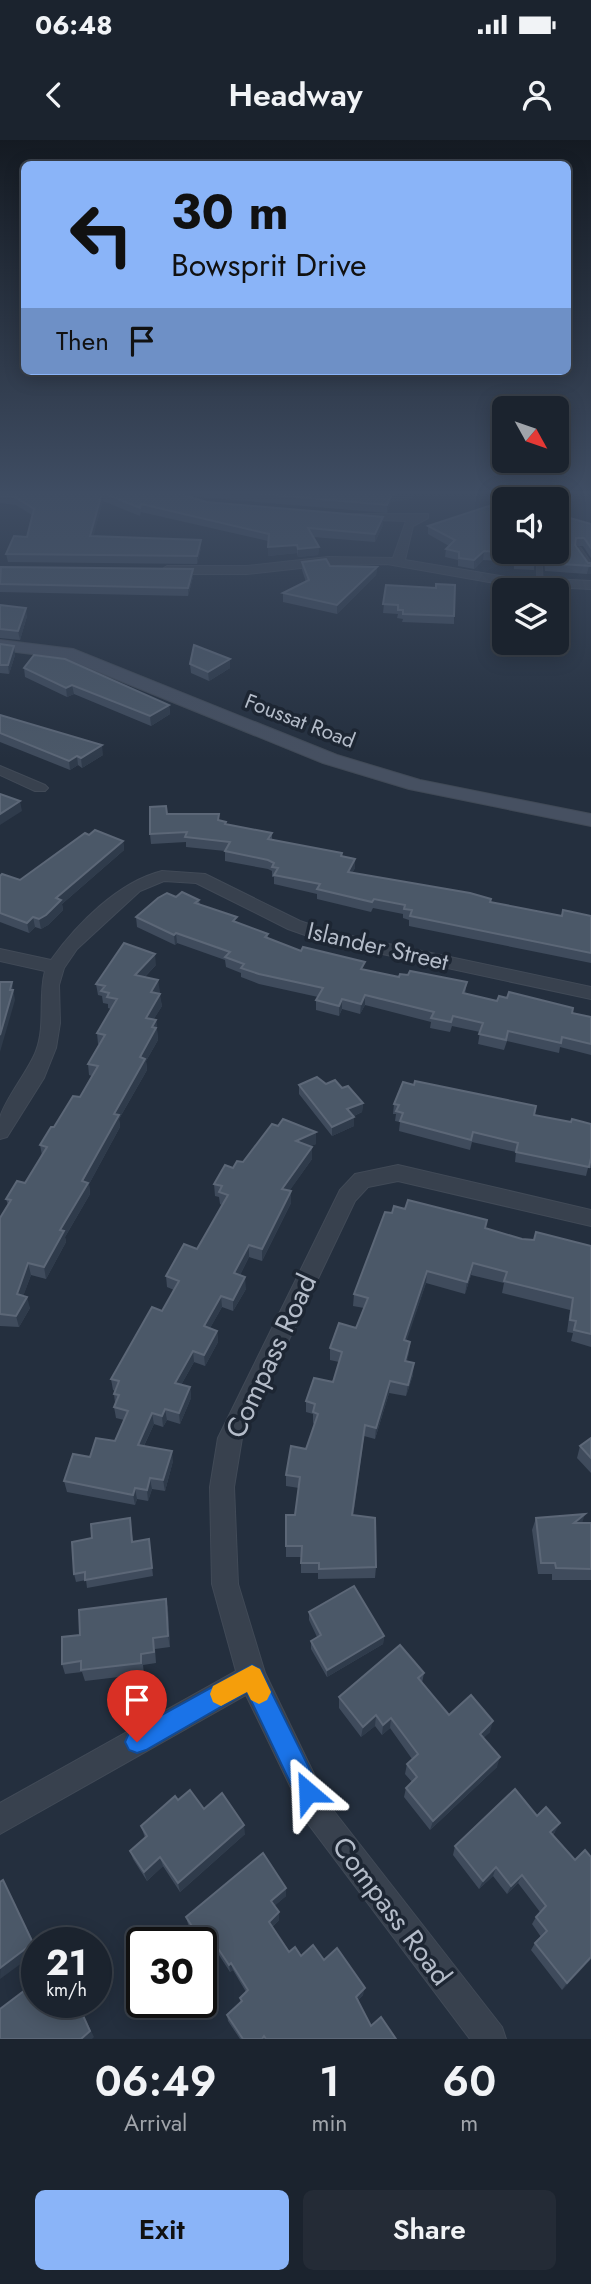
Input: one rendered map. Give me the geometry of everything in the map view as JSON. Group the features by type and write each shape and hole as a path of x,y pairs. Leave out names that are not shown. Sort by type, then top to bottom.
{"main road":[{"name":"Foussat Road","path":"0,645 68,653 330,758 416,785 591,820"}],"street":[{"path":"569,584 591,585"},
{"path":"0,769 40,788"},
{"name":"Islander Street","path":"55,967 71,945 134,887 162,876 174,876 199,878 294,925 328,937 591,993"},
{"path":"0,955 55,967 50,985 51,1023 47,1048 34,1078 0,1132"},
{"name":"Compass Road","path":"489,2039 319,1815 252,1677 225,1584 222,1487 230,1438 347,1196 362,1180 398,1173 591,1218"},
{"path":"0,1819 252,1677"}],"building":[{"path":"0,582 190,582 188,588 0,584"},
{"path":"306,582 362,582 337,605 283,593"},
{"path":"436,584 455,585 454,616 403,614 403,610 398,610 398,605 383,604 386,585 436,588"},
{"path":"0,605 26,608 18,631 0,629"},
{"path":"0,644 14,646 8,665 0,665"},
{"path":"194,645 230,659 208,672 190,664"},
{"path":"34,655 65,659 169,705 150,716 72,685 66,688 24,668"},
{"path":"0,715 102,745 81,758 77,756 69,761 0,733"},
{"path":"0,794 20,801 0,814"},
{"path":"166,806 167,814 219,814 218,820 226,822 225,824 272,833 268,839 342,853 341,856 355,859 348,872 470,893 491,899 490,902 562,916 563,910 591,916 591,953 410,916 412,910 404,909 405,905 374,899 372,902 317,889 320,884 274,875 278,868 272,867 274,863 268,860 225,851 230,842 185,837 187,832 150,834 150,807"},
{"path":"95,830 123,841 56,898 61,900 46,915 39,919 33,917 27,923 0,913 2,874 20,880 85,833 89,835"},
{"path":"182,892 199,900 195,903 237,917 233,921 268,934 265,937 301,951 303,947 365,962 361,969 399,977 400,974 408,975 410,971 467,982 463,993 497,1001 499,996 507,998 509,992 573,1008 572,1013 591,1017 591,1044 562,1037 561,1043 508,1031 506,1040 479,1034 483,1023 453,1016 451,1022 431,1018 434,1012 365,995 361,1004 342,999 339,1006 316,1000 323,988 241,968 244,964 225,957 230,952 176,933 174,935 136,917 167,893 176,897"},
{"path":"124,943 155,954 135,975 158,980 151,992 160,994 146,1018 156,1020 152,1027 156,1028 140,1057 145,1059 114,1114 119,1115 82,1181 88,1183 60,1230 64,1231 44,1267 28,1263 17,1294 27,1297 16,1316 0,1314 0,1218 11,1200 6,1199 17,1181 25,1183 47,1147 40,1145 51,1127 54,1127 73,1096 80,1097 98,1066 88,1064 105,1035 97,1033 117,999 107,997 109,993 101,991 105,986 96,984"},
{"path":"0,982 12,982 10,990 13,990 0,1035"},
{"path":"317,1077 326,1084 335,1080 342,1088 348,1086 363,1103 347,1109 354,1117 332,1127 299,1085"},
{"path":"415,1081 536,1106 534,1115 591,1124 589,1167 516,1152 518,1143 473,1132 471,1140 400,1121 403,1113 396,1111 399,1105 394,1104 403,1082 414,1085"},
{"path":"283,1119 316,1132 296,1141 312,1147 282,1189 291,1191 262,1249 249,1245 234,1273 245,1277 233,1300 221,1296 204,1326 217,1331 204,1355 193,1351 175,1383 190,1387 179,1413 165,1409 162,1416 152,1413 138,1445 172,1451 163,1480 150,1478 147,1490 135,1488 133,1495 64,1481 73,1454 90,1457 96,1438 115,1441 128,1411 114,1407 119,1395 114,1394 119,1381 111,1379 152,1307 162,1311 179,1281 166,1276 184,1244 197,1249 228,1195 219,1192 222,1186 214,1184 225,1165 233,1168 237,1161 243,1162 272,1124 278,1126"},
{"path":"408,1200 487,1220 485,1228 522,1239 534,1240 536,1232 591,1246 591,1334 574,1330 576,1321 570,1320 573,1298 504,1281 507,1272 473,1263 467,1282 427,1271 404,1340 410,1342 405,1361 414,1363 408,1385 390,1381 376,1428 365,1425 352,1515 375,1518 376,1567 319,1569 319,1563 301,1563 302,1546 286,1546 286,1515 295,1515 300,1477 286,1475 291,1446 306,1449 318,1414 313,1412 315,1404 306,1401 314,1378 333,1382 342,1352 330,1348 339,1323 356,1328 368,1298 354,1294 385,1212 392,1213 394,1206 405,1209"},
{"path":"591,1438 591,1458 580,1446"},
{"path":"585,1514 574,1523 591,1523 591,1569 556,1568 555,1563 541,1563 536,1518"},
{"path":"130,1518 132,1542 149,1539 152,1568 85,1580 85,1572 74,1574 72,1542 92,1538 91,1524"},
{"path":"354,1586 384,1636 327,1670 311,1641 321,1635 309,1612"},
{"path":"166,1599 168,1636 153,1638 154,1652 141,1654 141,1663 81,1670 81,1661 62,1664 62,1637 80,1635 79,1610"},
{"path":"400,1645 424,1673 418,1678 449,1715 471,1695 493,1721 480,1734 500,1757 433,1821 406,1788 417,1777 407,1764 418,1754 391,1718 383,1725 376,1715 363,1727 339,1697"},
{"path":"515,1789 537,1816 546,1807 560,1823 550,1832 575,1860 585,1850 591,1857 591,1957 567,1983 535,1943 547,1931 536,1917 546,1906 522,1875 511,1886 496,1867 483,1881 455,1846"},
{"path":"190,1790 204,1809 222,1793 244,1825 178,1883 160,1857 144,1872 130,1851 147,1836 141,1826 175,1796 178,1800"},
{"path":"263,1853 286,1888 271,1901 279,1912 269,1922 289,1952 295,1947 301,1956 313,1945 324,1960 337,1948 365,1988 356,1997 371,2026 381,2017 396,2039 266,2039 264,2036 262,2039 243,2039 227,2015 242,2001 240,1998 248,1990 217,1947 217,1927 192,1927 186,1917"},
{"path":"3,1880 25,1927 21,1927 21,1952 0,1968 0,1882"},
{"path":"21,1993 21,2018 84,2018 90,2031 81,2039 0,2039 0,2009"}],"slow traffic":[{"path":"221,1694 252,1677 259,1692"}],"route":[{"path":"137,1742 252,1677 308,1792"}]}
